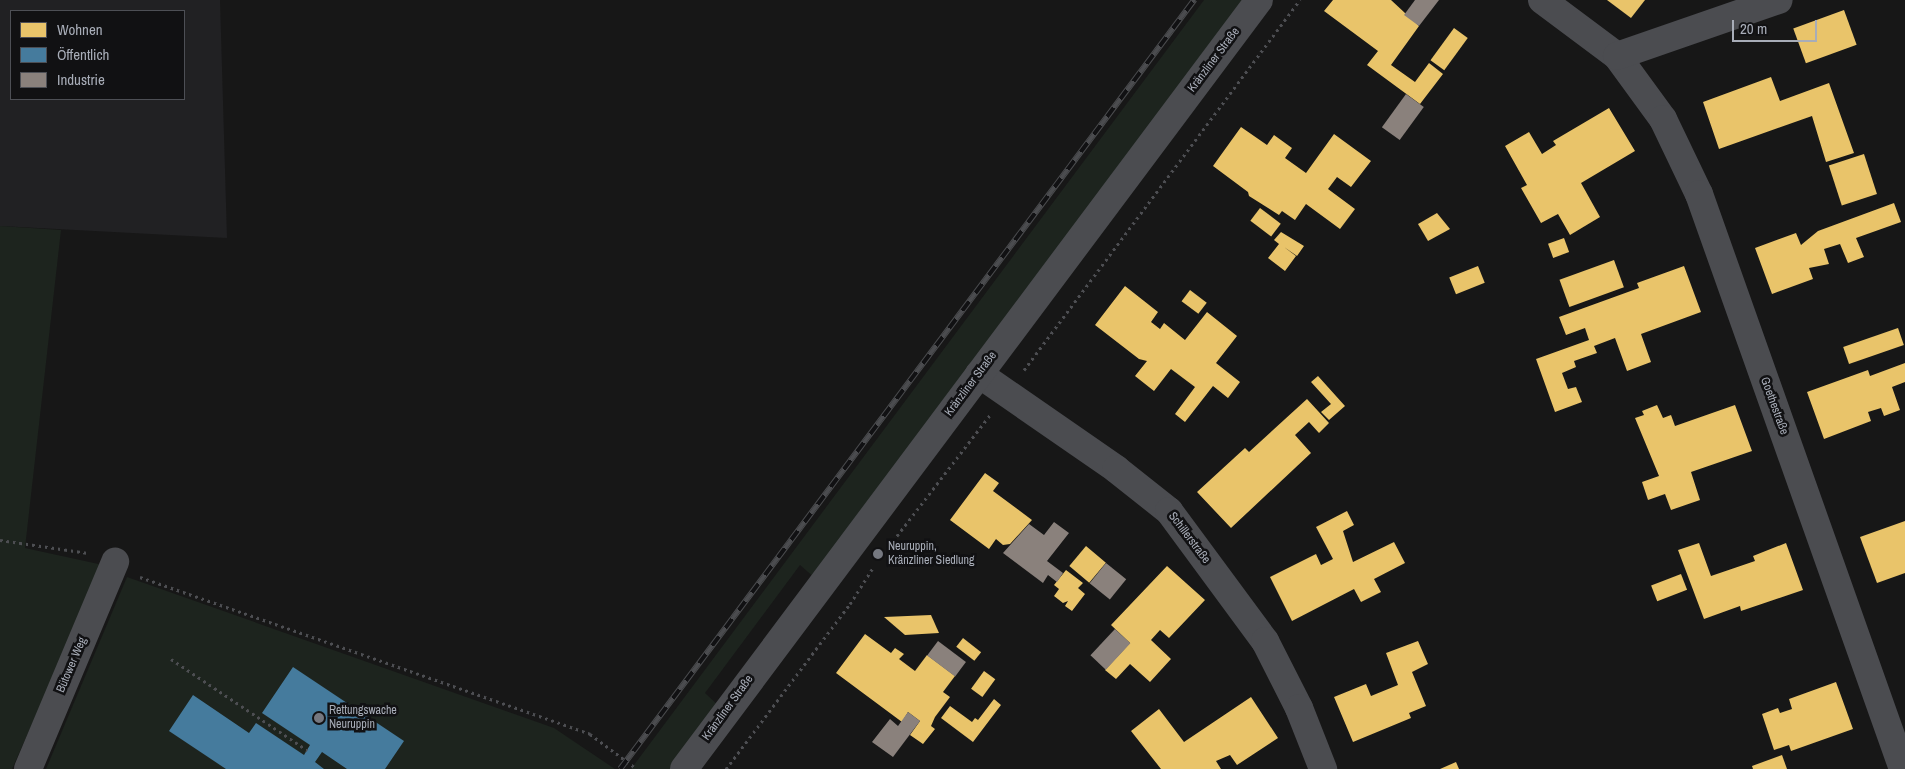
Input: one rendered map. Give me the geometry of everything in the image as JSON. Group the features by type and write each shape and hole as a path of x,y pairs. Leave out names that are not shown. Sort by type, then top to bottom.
{"street":[{"name":"Kränzliner Straße","path":"684,769 1260,0"},
{"name":"Goethestraße","path":"1542,0 1617,56 1663,118 1699,194 1903,769"},
{"path":"1617,56 1779,0"},
{"name":"Schillerstraße","path":"979,374 1116,469 1169,511 1265,641 1299,708 1323,769"},
{"name":"Bütower Weg","path":"28,769 115,562"}],"path":[{"path":"0,540 109,557 128,573 590,734 637,769"},
{"path":"171,659 307,750"}],"shaded area":[{"path":"0,0 220,0 227,238 0,226"},
{"path":"1204,0 1248,0 816,579 800,565 705,693 721,708 676,769 631,769"},
{"path":"0,226 61,230 25,548 103,565 12,769 0,769"},
{"path":"127,577 554,728 615,769 46,769"}],"building: Wohnen":[{"path":"1333,0 1391,0 1419,26 1391,65 1415,82 1429,63 1443,74 1420,104 1367,65 1378,51 1324,11"},
{"path":"1607,0 1645,0 1631,18"},
{"path":"1844,10 1857,45 1806,63 1793,28"},
{"path":"1454,28 1468,38 1444,70 1430,60"},
{"path":"1771,77 1780,101 1829,83 1854,153 1826,162 1812,116 1719,149 1703,102"},
{"path":"1609,108 1635,151 1581,183 1600,217 1570,235 1558,214 1541,223 1521,188 1527,185 1505,146 1529,132 1542,154 1556,145 1553,141"},
{"path":"1241,127 1267,145 1274,135 1292,148 1285,158 1306,173 1334,134 1371,161 1351,187 1337,177 1328,189 1355,209 1340,229 1306,204 1295,220 1282,211 1279,215 1249,196 1248,192 1213,166"},
{"path":"1864,154 1877,194 1842,205 1829,165"},
{"path":"1894,203 1901,222 1856,238 1864,257 1848,263 1840,244 1824,249 1829,264 1809,268 1813,279 1772,294 1755,248 1796,233 1801,245 1818,231"},
{"path":"1260,208 1281,224 1271,236 1250,221"},
{"path":"1437,213 1450,229 1428,241 1418,224"},
{"path":"1281,232 1304,246 1297,256 1284,247 1296,256 1285,271 1268,258 1279,244 1274,240"},
{"path":"1564,238 1569,252 1553,258 1548,244"},
{"path":"1614,260 1624,287 1569,307 1559,280"},
{"path":"1478,266 1485,283 1456,294 1449,278"},
{"path":"1684,266 1701,312 1641,334 1651,362 1627,371 1615,338 1594,346 1597,353 1574,361 1576,367 1562,373 1568,389 1576,387 1582,402 1555,412 1536,359 1589,340 1585,328 1566,335 1559,317 1639,288 1637,283"},
{"path":"1125,286 1158,312 1151,322 1160,329 1164,323 1185,340 1207,312 1237,336 1216,363 1240,382 1228,398 1213,386 1185,422 1175,414 1195,387 1171,369 1154,391 1135,376 1147,361 1139,359 1095,325"},
{"path":"1190,290 1207,303 1198,314 1182,301"},
{"path":"1898,328 1904,345 1849,364 1843,347"},
{"path":"1905,363 1905,382 1892,387 1900,410 1884,416 1881,408 1868,412 1871,421 1824,439 1807,392 1868,370 1870,376"},
{"path":"1318,376 1345,406 1329,420 1321,412 1331,404 1311,382"},
{"path":"1307,399 1329,423 1319,433 1309,422 1295,435 1311,453 1231,528 1197,492 1245,448 1249,452"},
{"path":"1657,405 1663,418 1671,415 1675,426 1735,405 1752,451 1691,472 1700,500 1671,510 1665,494 1648,500 1642,482 1659,476 1635,418 1644,415 1642,411"},
{"path":"985,473 999,483 993,491 1032,520 1010,544 1003,545 996,539 989,549 950,520"},
{"path":"1347,511 1354,525 1343,531 1353,562 1394,542 1405,563 1374,579 1381,592 1361,602 1354,589 1292,621 1270,577 1316,554 1321,565 1333,559 1316,527"},
{"path":"1905,521 1905,573 1877,583 1860,537"},
{"path":"1699,543 1711,576 1755,561 1753,556 1786,543 1803,590 1741,611 1740,606 1704,619 1678,550"},
{"path":"1086,546 1106,563 1089,583 1069,566"},
{"path":"1167,566 1205,600 1169,638 1160,630 1151,640 1171,659 1150,682 1130,664 1116,679 1105,670 1130,643 1111,625"},
{"path":"1066,570 1083,583 1078,588 1085,594 1072,611 1065,606 1068,601 1063,603 1054,596 1059,589 1054,585"},
{"path":"1681,574 1687,590 1657,601 1651,585"},
{"path":"931,615 939,633 905,635 884,617"},
{"path":"865,634 891,653 895,648 904,654 899,659 915,671 927,655 955,676 943,692 950,697 935,717 931,726 935,729 923,744 910,735 920,721 908,712 902,722 836,673"},
{"path":"963,638 981,652 974,661 956,647"},
{"path":"1418,641 1428,664 1412,672 1426,706 1409,713 1411,718 1353,742 1334,697 1366,684 1371,696 1398,685 1386,653"},
{"path":"984,671 995,679 982,697 971,689"},
{"path":"1836,682 1853,729 1791,751 1789,745 1774,750 1762,714 1778,708 1780,713 1792,709 1789,699"},
{"path":"1251,697 1278,738 1237,765 1230,755 1216,761 1221,769 1161,769 1131,731 1159,709 1184,742"},
{"path":"994,699 1001,705 973,742 941,718 950,706 972,722 975,718 978,720"},
{"path":"1782,755 1787,769 1753,769 1752,766"},
{"path":"1456,762 1459,769 1440,769"}],"building: Öffentlich":[{"name":"Rettungswache Neuruppin","path":"293,667 404,741 385,769 347,769 322,752 315,762 324,769 226,769 169,731 193,695 249,733 256,723 304,755 310,745 262,713"}],"building: Industrie":[{"path":"1415,0 1439,0 1419,26 1404,15"},
{"path":"1406,94 1424,107 1400,140 1382,127"},
{"path":"1054,522 1069,533 1047,561 1063,573 1057,582 1048,575 1043,583 1003,553 1029,524 1044,535"},
{"path":"1106,563 1126,579 1110,600 1090,583"},
{"path":"1115,629 1130,643 1106,670 1090,655"},
{"path":"938,641 966,662 955,676 927,655"},
{"path":"908,712 920,721 893,757 872,742 890,719 898,726"}],"railway":[{"path":"620,769 1194,0"}],"place":[{"name":"Neuruppin, Kränzliner Siedlung","path":"878,554"},
{"name":"Rettungswache Neuruppin","path":"319,718"}]}
